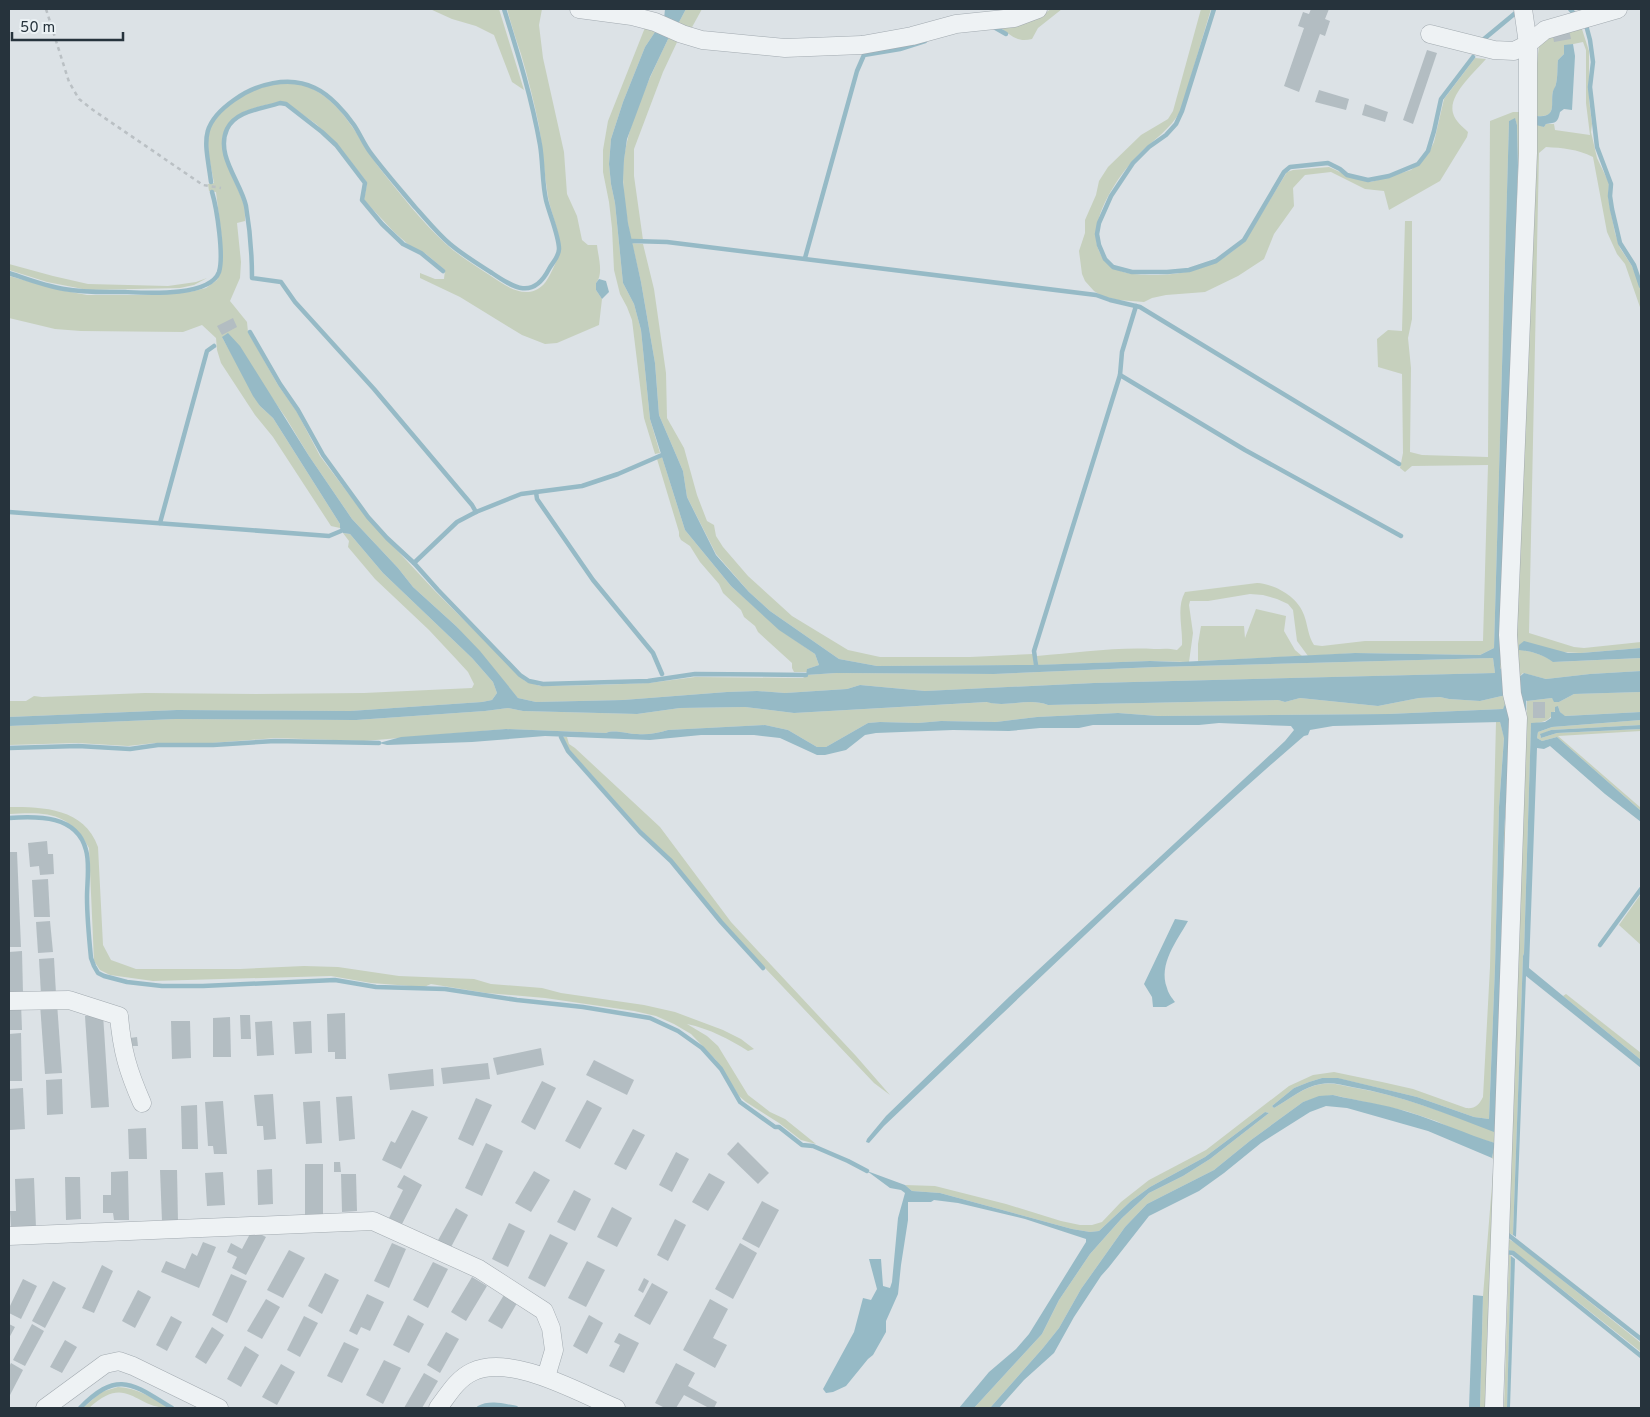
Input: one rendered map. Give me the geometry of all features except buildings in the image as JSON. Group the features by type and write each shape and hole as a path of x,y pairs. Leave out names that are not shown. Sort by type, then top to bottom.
{"street":[{"path":"579,9 632,16 655,22 682,34 702,40 785,48 862,45 912,36 956,24 1014,18 1038,9"},
{"path":"1494,1408 1518,718 1512,694 1508,636 1528,153 1528,44 1522,9"},
{"path":"1430,34 1494,50 1514,51 1528,44 1545,30 1618,9"},
{"path":"9,1001 70,1000 119,1016 122,1044 130,1074 142,1103"},
{"path":"9,1236 373,1221 479,1270 544,1311 551,1328 554,1350 546,1377"},
{"path":"45,1408 105,1364 119,1361 219,1408"},
{"path":"438,1408 456,1385 470,1373 487,1367 501,1367 546,1377 616,1408"}],"path":[{"path":"46,9 69,82 80,99 93,110 203,185 221,188"}],"green space":[{"path":"430,9 499,9 524,90 512,82 494,35 476,26 452,19"},
{"path":"507,9 542,9 539,25 543,58 564,152 567,194 577,216 582,240 588,245 597,245 600,275 596,283 596,290 602,299 599,325 557,343 545,344 522,335 460,297 420,278 420,273 435,279 444,279 445,270 426,254 410,246 394,232 364,200 366,181 337,144 316,124 285,102 260,106 242,113 230,122 224,132 222,143 228,167 243,202 245,214 245,221 237,223 241,262 240,278 230,301 247,322 248,332 278,385 297,412 320,456 367,518 434,590 525,681 540,686 597,685 649,683 695,677 803,678 806,675 836,673 994,674 1156,667 1493,658 1495,673 1094,683 925,691 860,685 847,689 785,693 757,691 727,692 623,700 536,702 518,698 456,626 413,587 398,568 352,519 261,382 222,337 260,406 273,418 340,524 340,528 331,526 273,437 255,415 221,363 216,338 202,325 183,332 81,331 55,329 9,318 9,276 60,290 87,295 151,295 190,292 206,288 217,280 222,267 222,240 216,192 209,191 208,184 214,183 208,144 211,126 223,110 242,96 256,89 282,83 306,86 319,92 330,101 349,122 381,170 404,199 437,236 451,248 497,280 516,290 530,292 536,290 543,285 551,272 559,254 560,246 548,197 540,135 531,90"},
{"path":"686,9 702,9 691,29 678,24"},
{"path":"1051,9 1062,9 1038,28 1032,39 1018,39 999,27 1045,13"},
{"path":"1201,9 1211,9 1181,110 1167,129 1139,154 1122,174 1101,213 1096,239 1099,251 1103,259 1116,269 1132,274 1158,275 1183,273 1217,262 1246,239 1287,172 1329,167 1351,177 1371,182 1411,170 1428,154 1434,142 1444,99 1475,58 1486,59 1458,91 1453,106 1455,119 1468,132 1467,137 1440,181 1389,210 1384,191 1365,189 1331,172 1305,175 1293,188 1294,206 1274,234 1264,259 1238,276 1205,292 1166,295 1144,302 1118,300 1102,296 1094,291 1085,281 1082,274 1079,251 1085,233 1085,220 1096,195 1099,181 1108,167 1141,135 1168,119 1173,111"},
{"path":"1580,23 1589,51 1591,132 1597,158 1609,183 1608,197 1615,233 1620,248 1632,266 1641,289 1641,310 1625,264 1617,254 1607,232 1593,157 1564,148 1546,147 1539,153 1529,633 1574,647 1584,648 1641,642 1641,648 1581,653 1519,650 1546,657 1554,662 1641,658 1641,671 1546,679 1523,673 1518,678 1512,635 1532,110 1539,45 1546,32","holes":["1583,42 1586,50 1586,103 1590,135 1555,130 1554,124 1546,124 1544,127 1540,125 1537,116 1548,115 1552,109 1553,91 1557,81 1558,60 1564,54 1564,46"]},
{"path":"646,25 657,29 645,47 623,102 611,139 609,164 623,283 634,304 641,330 650,419 660,453 655,454 644,418 632,320 620,294 614,270 612,228 603,172 603,150 608,121"},
{"path":"670,35 679,38 663,72 634,149 634,176 643,240 631,240 624,190 623,170 626,145 642,96"},
{"path":"1513,112 1519,112 1523,118 1505,664 1516,718 1492,1408 1480,1408 1483,1296 1494,1160 1492,1158 1495,1143 1466,1135 1436,1121 1406,1111 1333,1095 1303,1102 1214,1170 1147,1204 1125,1227 1081,1289 1059,1328 990,1408 974,1408 1042,1334 1059,1300 1090,1254 1122,1218 1149,1193 1183,1176 1210,1159 1269,1113 1265,1112 1205,1157 1150,1187 1131,1201 1099,1231 1090,1232 1072,1229 940,1193 912,1191 905,1185 935,1186 1006,1204 1061,1221 1080,1225 1092,1225 1102,1222 1121,1202 1149,1180 1206,1150 1289,1086 1313,1075 1334,1072 1413,1089 1466,1108 1476,1106 1483,1097 1490,967 1496,722 1500,722 1504,737 1499,807 1489,1119 1474,1117 1417,1097 1337,1078 1322,1078 1294,1088 1272,1106 1274,1108 1309,1087 1335,1084 1374,1091 1409,1101 1494,1131 1497,1127 1504,834 1509,761 1513,737 1511,720 1505,705 1503,709 1388,714 1158,716 1118,713 1037,717 996,722 880,722 868,723 826,747 817,747 788,730 765,725 668,730 645,734 506,729 364,741 275,738 212,743 155,743 128,746 77,743 9,745 9,726 176,719 356,720 508,708 523,711 637,714 680,708 745,707 794,713 988,702 1003,704 1033,702 1048,705 1278,700 1285,702 1300,698 1378,706 1419,698 1440,697 1480,701 1506,695 1505,674 1500,668 1518,166 1517,125 1515,119 1509,121 1494,648 1480,655 1355,653 1308,656 1297,641 1293,610 1288,604 1263,595 1250,594 1208,601 1190,601 1193,633 1189,662 1150,661 1038,665 1037,656 1125,649 1177,650 1182,645 1180,611 1185,592 1257,583 1278,589 1297,603 1304,615 1314,645 1322,646 1365,641 1483,641 1488,465 1412,466 1405,472 1400,468 1403,453 1402,374 1378,367 1377,339 1388,330 1402,331 1405,221 1412,221 1412,319 1408,338 1411,368 1410,452 1422,455 1488,457 1490,121"},
{"path":"632,243 643,244 654,289 666,373 667,418 684,448 697,495 707,521 714,525 716,536 723,547 748,576 792,616 848,650 880,657 970,657 1033,654 1034,665 877,666 839,659 770,611 749,592 716,554 687,497 683,471 659,415 655,363"},
{"path":"9,264 88,284 168,286 196,282 207,278 194,285 180,288 88,290 47,282 9,270"},
{"path":"662,457 685,530 731,586 779,629 815,654 819,665 807,669 807,672 794,672 792,663 744,617 741,610 723,593 719,584 700,562 690,546 681,540 657,459"},
{"path":"343,533 350,534 383,573 472,658 493,682 497,693 492,700 350,711 177,710 9,717 9,701 26,701 34,696 145,693 364,693 472,688 474,684 468,672 429,630 375,579 348,547 349,541"},
{"path":"1256,609 1286,616 1284,631 1295,650 1302,656 1198,661 1201,626 1244,626 1245,638"},
{"path":"1641,692 1641,712 1564,716 1558,706 1553,715 1548,719 1531,724 1513,1235 1509,1233 1527,701 1552,698 1559,702 1574,694"},
{"path":"1641,720 1641,725 1551,730 1540,735 1541,738 1557,733 1641,729 1641,731 1558,736 1641,808 1641,811 1557,737 1542,741 1537,738 1538,732 1552,727"},
{"path":"563,737 567,737 569,744 660,827 731,922 890,1095 874,1083 722,921 672,860 642,831 567,747"},
{"path":"9,807 49,809 61,812 83,824 92,834 98,847 103,945 111,960 136,969 338,967 399,976 474,979 491,984 542,988 561,993 644,1005 675,1012 723,1030 741,1039 754,1049 748,1051 719,1035 687,1024 707,1036 718,1046 748,1095 770,1112 785,1119 816,1144 801,1140 746,1102 739,1096 716,1060 691,1034 656,1016 545,998 486,993 431,984 424,987 371,983 331,976 153,981 110,975 100,970 94,961 89,848 73,827 65,821 46,814 9,814"},
{"path":"1641,894 1641,945 1619,925"},
{"path":"1566,994 1641,1053 1641,1060 1563,996"},
{"path":"1506,1238 1516,1243 1641,1343 1641,1352 1516,1253 1505,1248"},
{"path":"1509,1254 1511,1256 1507,1408 1504,1408"},
{"path":"118,1387 139,1391 169,1408 157,1407 130,1395 113,1393 102,1398 89,1408 83,1408 101,1392"}],"water":[{"path":"665,9 686,9 678,24 664,19"},
{"path":"657,29 670,35 650,77 627,139 623,182 628,223 641,282 655,363 659,415 683,471 687,497 716,555 749,592 770,611 839,659 877,666 1180,662 1355,653 1480,655 1494,648 1509,121 1515,118 1517,125 1518,166 1500,668 1505,674 1506,695 1480,701 1440,697 1419,698 1378,706 1300,698 1285,702 1278,700 1048,705 1033,702 995,704 987,702 794,713 745,707 680,708 637,714 523,711 508,708 356,720 176,719 9,726 9,717 177,710 350,711 482,702 492,700 497,693 493,682 472,658 383,573 350,534 343,533 340,524 273,418 260,406 253,396 222,337 228,333 240,346 309,456 352,519 398,568 413,587 456,626 480,651 518,698 536,702 623,700 727,692 757,691 785,693 847,689 860,685 925,691 1094,683 1495,673 1493,658 1156,667 994,674 836,673 806,675 807,669 819,665 815,654 779,630 731,586 685,530 650,419 641,330 634,304 623,283 609,164 611,139 623,102 645,47"},
{"path":"1573,44 1575,56 1572,110 1564,109 1560,112 1556,121 1546,124 1544,127 1536,125 1537,116 1548,115 1552,109 1553,91 1557,81 1558,60 1564,54 1564,45"},
{"path":"599,279 606,281 609,292 602,299 596,290 596,283"},
{"path":"1524,641 1568,653 1641,648 1641,658 1553,662 1537,654 1519,650 1519,645"},
{"path":"1641,671 1641,692 1574,694 1559,702 1554,702 1552,698 1527,701 1516,693 1518,678 1524,673 1546,679"},
{"path":"1505,704 1511,720 1504,834 1497,1127 1494,1132 1406,1100 1370,1090 1336,1084 1325,1083 1315,1085 1303,1090 1274,1108 1272,1106 1294,1088 1322,1078 1338,1078 1417,1097 1474,1117 1489,1119 1499,807 1504,738 1500,722 1333,726 1310,730 1308,735 1304,736 1250,783 1092,929 884,1126 869,1143 866,1142 867,1139 886,1116 1010,996 1285,741 1294,730 1291,726 1219,723 1199,725 1093,725 1079,728 1040,728 1009,731 953,730 876,733 865,735 846,750 825,755 817,755 780,738 754,735 701,735 650,740 545,736 472,742 387,745 379,743 401,737 506,729 645,734 668,730 765,725 788,730 817,747 826,747 868,723 880,722 996,722 1037,717 1118,713 1158,716 1388,714 1503,709"},
{"path":"1558,706 1560,712 1565,716 1641,712 1641,720 1552,727 1538,732 1537,738 1542,741 1557,737 1641,811 1641,822 1605,794 1550,746 1544,749 1537,748 1529,968 1641,1060 1641,1068 1526,976 1516,1237 1513,1235 1531,723 1545,722 1551,718 1551,712 1555,712 1555,707"},
{"path":"1641,725 1641,729 1557,733 1541,738 1540,734 1551,730"},
{"path":"1175,919 1188,921 1170,953 1165,970 1168,990 1175,1002 1166,1007 1153,1007 1152,997 1144,984"},
{"path":"1333,1095 1399,1109 1495,1143 1492,1158 1428,1131 1347,1108 1326,1106 1310,1112 1261,1143 1199,1191 1149,1216 1101,1276 1074,1317 1054,1353 1024,1380 999,1408 990,1408 1059,1328 1081,1289 1125,1227 1147,1204 1214,1170 1303,1102 1319,1096"},
{"path":"1265,1112 1269,1113 1210,1159 1183,1176 1149,1193 1122,1218 1090,1254 1059,1300 1042,1334 974,1408 959,1408 989,1372 1016,1349 1029,1334 1086,1242 1086,1239 1025,1219 958,1203 934,1200 931,1202 908,1202 908,1220 898,1294 886,1321 886,1332 873,1355 846,1386 826,1393 823,1389 854,1332 863,1298 871,1300 877,1289 869,1259 881,1259 883,1286 890,1288 892,1282 898,1218 905,1193 901,1190 890,1188 867,1171 905,1185 912,1191 940,1193 1072,1229 1090,1232 1099,1231 1131,1201 1150,1187 1205,1157"},
{"path":"1511,1256 1515,1259 1510,1408 1507,1408"},
{"path":"1473,1295 1483,1296 1480,1408 1469,1408"}],"waterway":[{"path":"211,182 206,146 207,136 209,127 222,109 243,94 262,86 284,82 305,84 321,91 342,109 381,166 427,221 450,244 508,283 523,288 530,288 536,285 543,279 557,257 559,244 546,200 540,145 533,111 504,9"},
{"path":"1214,9 1182,111 1176,124 1133,163 1111,196 1099,223 1097,234 1099,245 1105,259 1113,267 1132,272 1167,272 1189,270 1216,261 1244,240 1284,172 1290,167 1328,163 1347,175 1368,180 1389,176 1418,164 1428,151 1441,99 1473,57"},
{"path":"1570,9 1576,16"},
{"path":"1484,39 1519,10"},
{"path":"1586,25 1593,62 1590,87 1597,147 1611,184 1610,196 1620,243 1634,265 1641,286"},
{"path":"992,26 1006,34"},
{"path":"805,258 857,71 864,55 900,49 925,41"},
{"path":"443,271 421,253 403,244 382,224 362,200 365,183 336,145 286,104 280,103 250,111 231,123 224,139 224,149 246,206 252,278 281,282 295,302 374,389 476,512"},
{"path":"9,273 50,286 87,292 162,293 191,290 204,286 213,280 219,272 221,255 216,209 212,192"},
{"path":"632,241 667,242 1096,295 1140,307 1399,464"},
{"path":"1120,375 1122,352 1136,306"},
{"path":"250,332 323,455 368,517 414,563 457,522 476,512 521,494 582,486 618,474 662,455"},
{"path":"160,523 207,351 214,346"},
{"path":"1036,665 1034,651 1120,375 1245,450 1401,536"},
{"path":"536,492 537,499 593,580 653,653 662,674"},
{"path":"9,512 329,536 341,531"},
{"path":"414,563 520,675 529,681 543,684 648,681 695,674 806,675"},
{"path":"1524,700 1524,710"},
{"path":"561,737 568,751 640,832 671,861 721,922 763,968"},
{"path":"9,748 78,746 130,749 158,745 213,745 275,741 379,743"},
{"path":"9,818 32,817 55,820 74,830 81,838 88,861 87,905 91,958 98,973 104,976 127,982 162,986 335,980 376,987 445,989 517,1000 583,1007 650,1018 678,1031 702,1048 721,1069 740,1102 775,1127 779,1127 802,1145 813,1146 867,1171"},
{"path":"1600,945 1641,889"},
{"path":"1507,1234 1641,1339"},
{"path":"1506,1252 1513,1253 1641,1356"},
{"path":"80,1408 105,1388 125,1384 146,1392 172,1408"},
{"path":"479,1408 492,1405 516,1408"}]}
